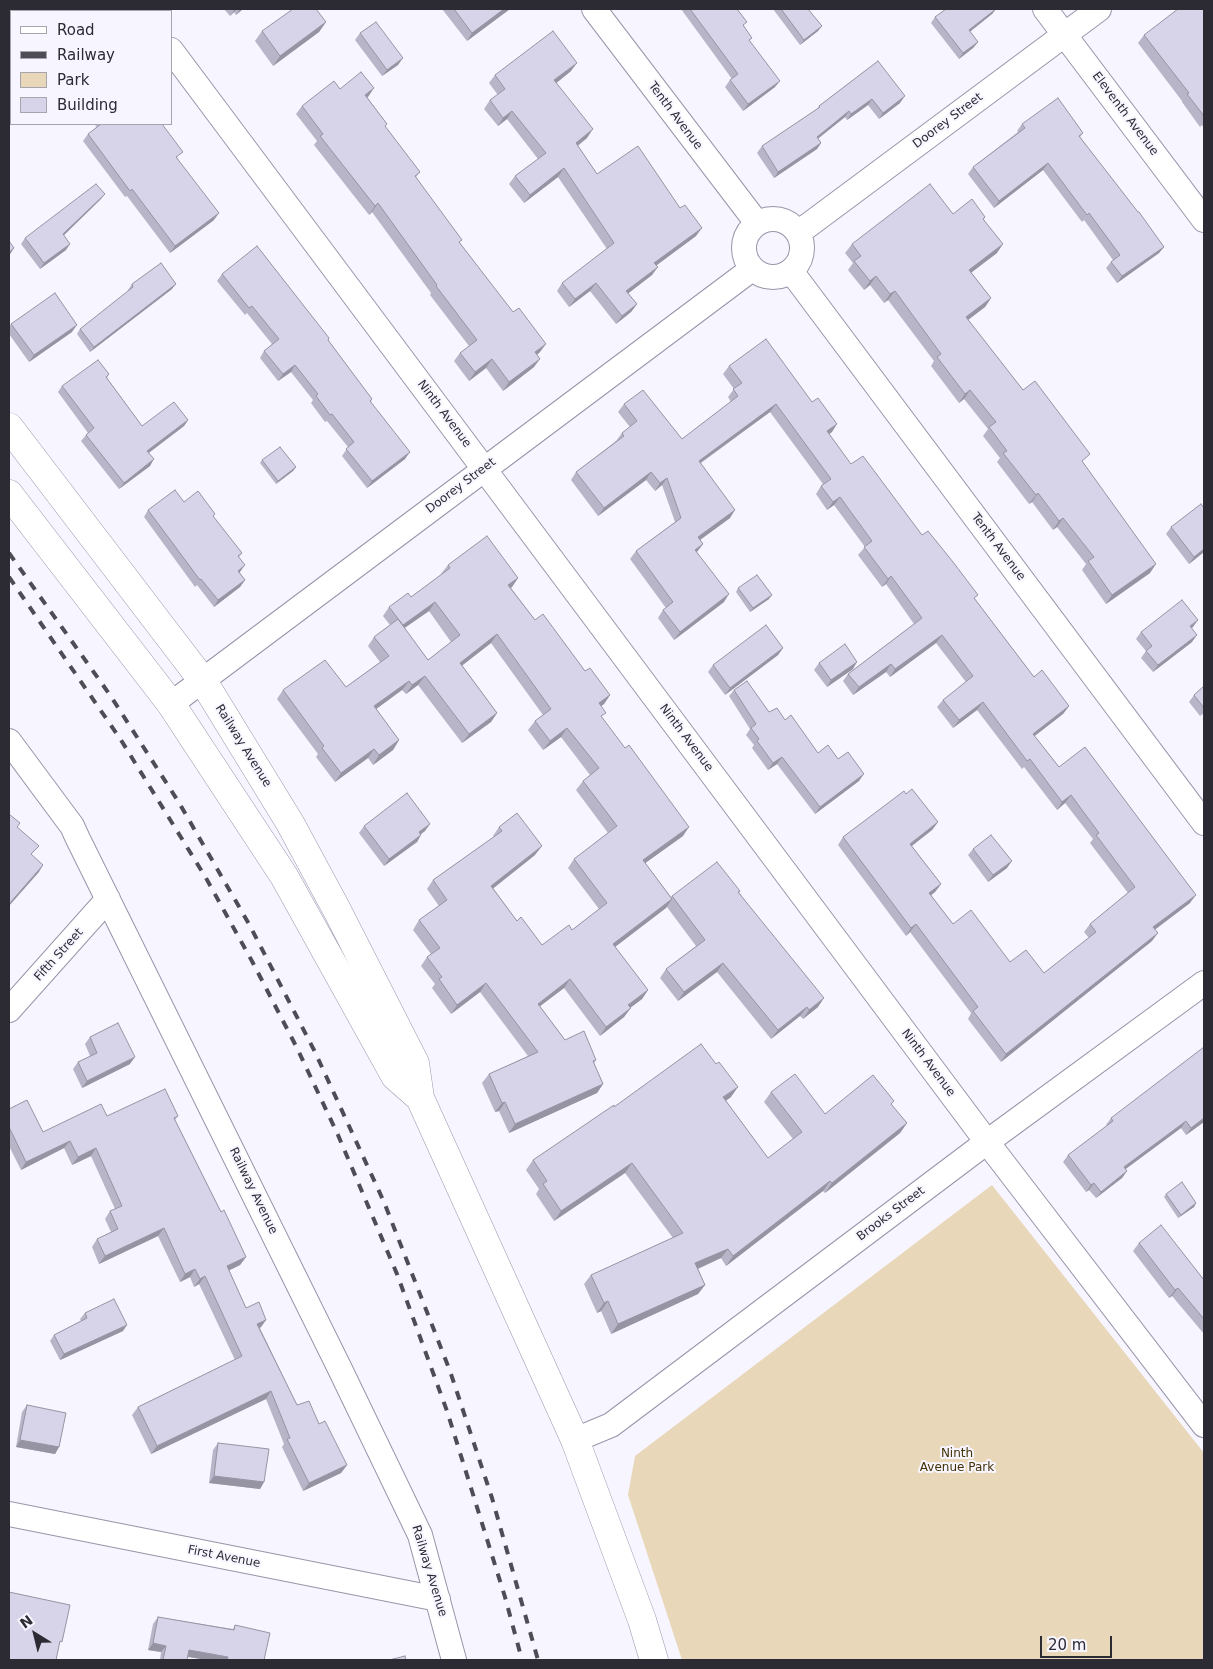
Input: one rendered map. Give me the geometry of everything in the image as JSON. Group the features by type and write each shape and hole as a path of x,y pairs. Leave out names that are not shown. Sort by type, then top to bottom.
{"main road":[{"name":"Railway Avenue","path":"9,427 203,681 290,823 338,912 415,1063 420,1098 575,1440 642,1620 654,1660"},
{"name":"Railway Avenue","path":"9,494 171,704 284,876 395,1076 420,1098"}],"street":[{"name":"Tenth Avenue","path":"594,9 757,223"},
{"name":"Eleventh Avenue","path":"1046,9 1204,220"},
{"name":"Doorey Street","path":"798,233 1099,9"},
{"name":"Ninth Avenue","path":"172,51 987,1142 1204,1425"},
{"path":"775,218 792,226 798,233 802,249 797,265 791,271 775,278 758,274 746,262 743,245 746,236 757,223 775,218"},
{"name":"Doorey Street","path":"171,704 752,269"},
{"name":"Tenth Avenue","path":"791,271 1204,823"},
{"name":"Railway Avenue","path":"9,742 72,826 339,1367 420,1535 454,1660"},
{"name":"Fifth Street","path":"9,1010 108,899"},
{"name":"Brooks Street","path":"575,1440 611,1425 987,1142 1204,984"},
{"name":"First Avenue","path":"9,1514 438,1599"}],"green space":[{"name":"Ninth Avenue Park","path":"992,1185 1204,1453 1204,1660 682,1660 628,1495 635,1456"}],"building":[{"path":"30,9 84,10 31,10"},
{"path":"293,9 316,9 326,22 280,56 262,31"},
{"path":"454,9 504,9 472,33"},
{"path":"690,9 737,9 747,22 743,25 752,38 749,40 780,81 748,104 730,80 738,74"},
{"path":"781,9 808,9 822,26 804,40"},
{"path":"946,9 996,9 969,30 978,42 963,53 935,17"},
{"path":"1178,9 1204,9 1204,116 1187,94 1189,93 1144,35"},
{"path":"376,22 403,58 387,70 360,33"},
{"path":"553,31 577,63 554,80 593,129 576,143 597,174 638,146 680,208 685,205 702,228 654,263 658,267 626,291 637,304 622,316 596,283 575,299 562,283 614,243 564,168 530,195 515,176 546,153 512,111 503,118 490,100 505,89 495,75"},
{"path":"878,61 905,96 883,113 872,99 851,114 849,111 817,137 821,143 778,172 762,146 820,107"},
{"path":"361,72 374,88 365,95 387,124 385,126 420,172 415,176 462,240 459,242 513,312 519,308 546,344 535,352 540,359 509,382 492,359 475,372 460,353 477,340 436,286 378,203 375,206 320,136 323,134 302,106 334,81 340,89"},
{"path":"9,83 10,117 9,115"},
{"path":"1058,98 1083,133 1079,136 1164,247 1122,276 1111,262 1120,255 1048,163 999,201 973,167 1025,128 1022,124"},
{"path":"100,125 163,125 183,152 176,157 219,213 175,246 132,189 130,191 88,134"},
{"path":"96,184 105,194 63,234 70,244 44,263 25,238"},
{"path":"930,184 953,214 972,199 985,217 983,219 1003,244 969,270 991,298 966,317 1023,390 1035,381 1090,454 1082,461 1156,564 1112,595 1088,561 1094,557 1063,518 1059,521 1038,493 1036,495 1003,453 1007,451 989,427 996,422 970,390 965,394 937,357 941,354 895,291 890,294 876,276 870,281 854,261 861,256 852,244"},
{"path":"9,241 14,248 9,252"},
{"path":"257,246 329,338 328,340 372,399 370,401 410,452 372,481 346,449 354,442 332,414 330,415 316,396 318,394 295,365 283,374 264,351 279,339 252,306 249,308 222,274"},
{"path":"161,263 176,284 94,347 80,329 133,287 132,284"},
{"path":"55,293 77,325 34,355 11,324"},
{"path":"766,339 812,402 818,398 837,424 827,431 851,464 863,456 922,535 928,531 953,562 978,595 974,598 1034,677 1042,670 1069,706 1033,734 1059,767 1085,747 1196,895 1153,927 1158,933 1006,1054 973,1011 978,1007 916,924 911,928 843,837 904,791 906,794 912,789 938,822 910,844 941,884 929,893 953,924 971,910 1010,962 1026,950 1044,973 1096,932 1090,924 1135,887 1096,835 1099,833 1071,795 1062,802 1030,759 1027,761 983,702 959,720 943,700 973,676 942,635 895,669 891,664 859,687 848,674 922,618 891,576 888,579 864,547 872,541 840,497 833,502 821,486 831,479 776,404 699,461 735,510 698,537 703,544 695,550 729,594 680,632 663,610 673,602 636,551 681,518 667,478 660,483 651,472 604,508 576,472 624,436 622,433 637,421 624,404 643,390 682,439 738,396 733,389 742,383 729,366"},
{"path":"98,360 109,374 106,377 142,426 174,402 188,420 147,451 154,459 124,483 86,435 94,428 62,386"},
{"path":"280,447 296,467 278,481 262,460"},
{"path":"175,490 184,502 198,491 215,514 213,516 242,553 238,556 245,565 238,571 245,580 218,600 200,580 148,510"},
{"path":"1201,504 1204,508 1204,549 1194,557 1171,527"},
{"path":"487,536 518,578 508,585 535,620 543,614 585,671 590,668 610,695 599,703 606,713 601,716 625,748 629,745 689,827 643,860 672,899 613,944 648,990 628,1005 631,1008 606,1027 570,979 538,1004 565,1040 584,1031 596,1060 593,1061 603,1084 515,1124 505,1102 502,1103 489,1074 538,1052 486,983 457,1005 439,979 442,977 427,957 440,948 419,920 447,900 433,880 502,831 499,827 517,813 542,846 491,886 517,921 521,917 542,945 569,925 572,930 607,903 574,859 617,826 583,781 599,768 567,728 550,741 535,721 551,709 497,634 460,663 497,713 469,734 425,676 412,685 409,681 374,706 399,740 379,755 374,749 341,773 322,748 324,746 283,690 325,660 346,687 389,656 374,637 398,619 428,660 460,635 435,602 403,625 389,607 408,593 411,597 450,568 448,565"},
{"path":"757,575 772,595 753,608 738,588"},
{"path":"1182,600 1198,620 1190,626 1197,635 1158,665 1146,651 1152,646 1141,632"},
{"path":"766,625 783,648 730,688 713,665"},
{"path":"845,644 857,662 831,680 819,663"},
{"path":"747,681 769,712 777,708 785,720 791,715 818,753 828,745 838,759 848,752 864,774 820,807 782,757 773,763 757,741 759,739 751,728 756,724 734,690"},
{"path":"1204,686 1204,708 1194,695"},
{"path":"407,793 430,824 419,832 421,835 389,859 364,826"},
{"path":"9,814 20,823 17,827 39,846 31,854 43,865 9,904"},
{"path":"991,835 1012,861 993,875 973,849"},
{"path":"717,862 740,891 738,892 824,998 809,1010 807,1007 778,1030 723,963 684,992 666,969 705,940 672,896"},
{"path":"118,1023 135,1057 87,1081 78,1062 97,1053 90,1037"},
{"path":"701,1044 716,1064 719,1062 738,1087 723,1097 768,1158 802,1132 771,1092 795,1074 825,1114 873,1075 894,1101 891,1104 907,1123 832,1183 830,1181 733,1256 728,1249 695,1263 705,1285 618,1324 608,1301 604,1303 591,1275 683,1233 632,1163 561,1211 543,1184 547,1181 533,1160 614,1105 614,1107"},
{"path":"1204,1047 1204,1118 1191,1128 1186,1121 1124,1167 1127,1171 1101,1192 1094,1183 1091,1185 1068,1155 1113,1121 1111,1118"},
{"path":"165,1089 178,1116 174,1118 221,1212 224,1210 246,1257 227,1266 246,1308 259,1302 266,1320 257,1324 297,1405 309,1401 319,1424 325,1421 347,1465 309,1483 287,1439 290,1438 271,1391 157,1446 138,1407 242,1356 205,1276 200,1279 195,1269 185,1274 164,1228 105,1256 97,1239 118,1229 110,1211 122,1206 96,1148 78,1157 70,1141 26,1162 9,1127 9,1109 27,1100 43,1132 101,1104 107,1116"},
{"path":"1182,1182 1196,1203 1181,1215 1166,1194"},
{"path":"1161,1225 1204,1280 1204,1319 1178,1288 1175,1290 1139,1243"},
{"path":"114,1299 127,1325 64,1354 54,1335 87,1318 85,1313"},
{"path":"27,1405 66,1413 59,1447 20,1440"},
{"path":"218,1443 269,1449 264,1482 214,1476"},
{"path":"9,1592 70,1605 56,1660 9,1660"},
{"path":"158,1617 234,1630 235,1625 270,1633 264,1660 227,1660 228,1657 189,1650 187,1660 163,1660 166,1646 153,1643"},
{"path":"405,1656 406,1660 389,1660"}],"railway":[{"path":"9,553 110,695 178,801 249,924 315,1052 384,1202 450,1371 492,1498 538,1660"},
{"path":"9,577 121,740 206,878 297,1048 338,1135 397,1274 447,1411 505,1597 522,1660"}]}
